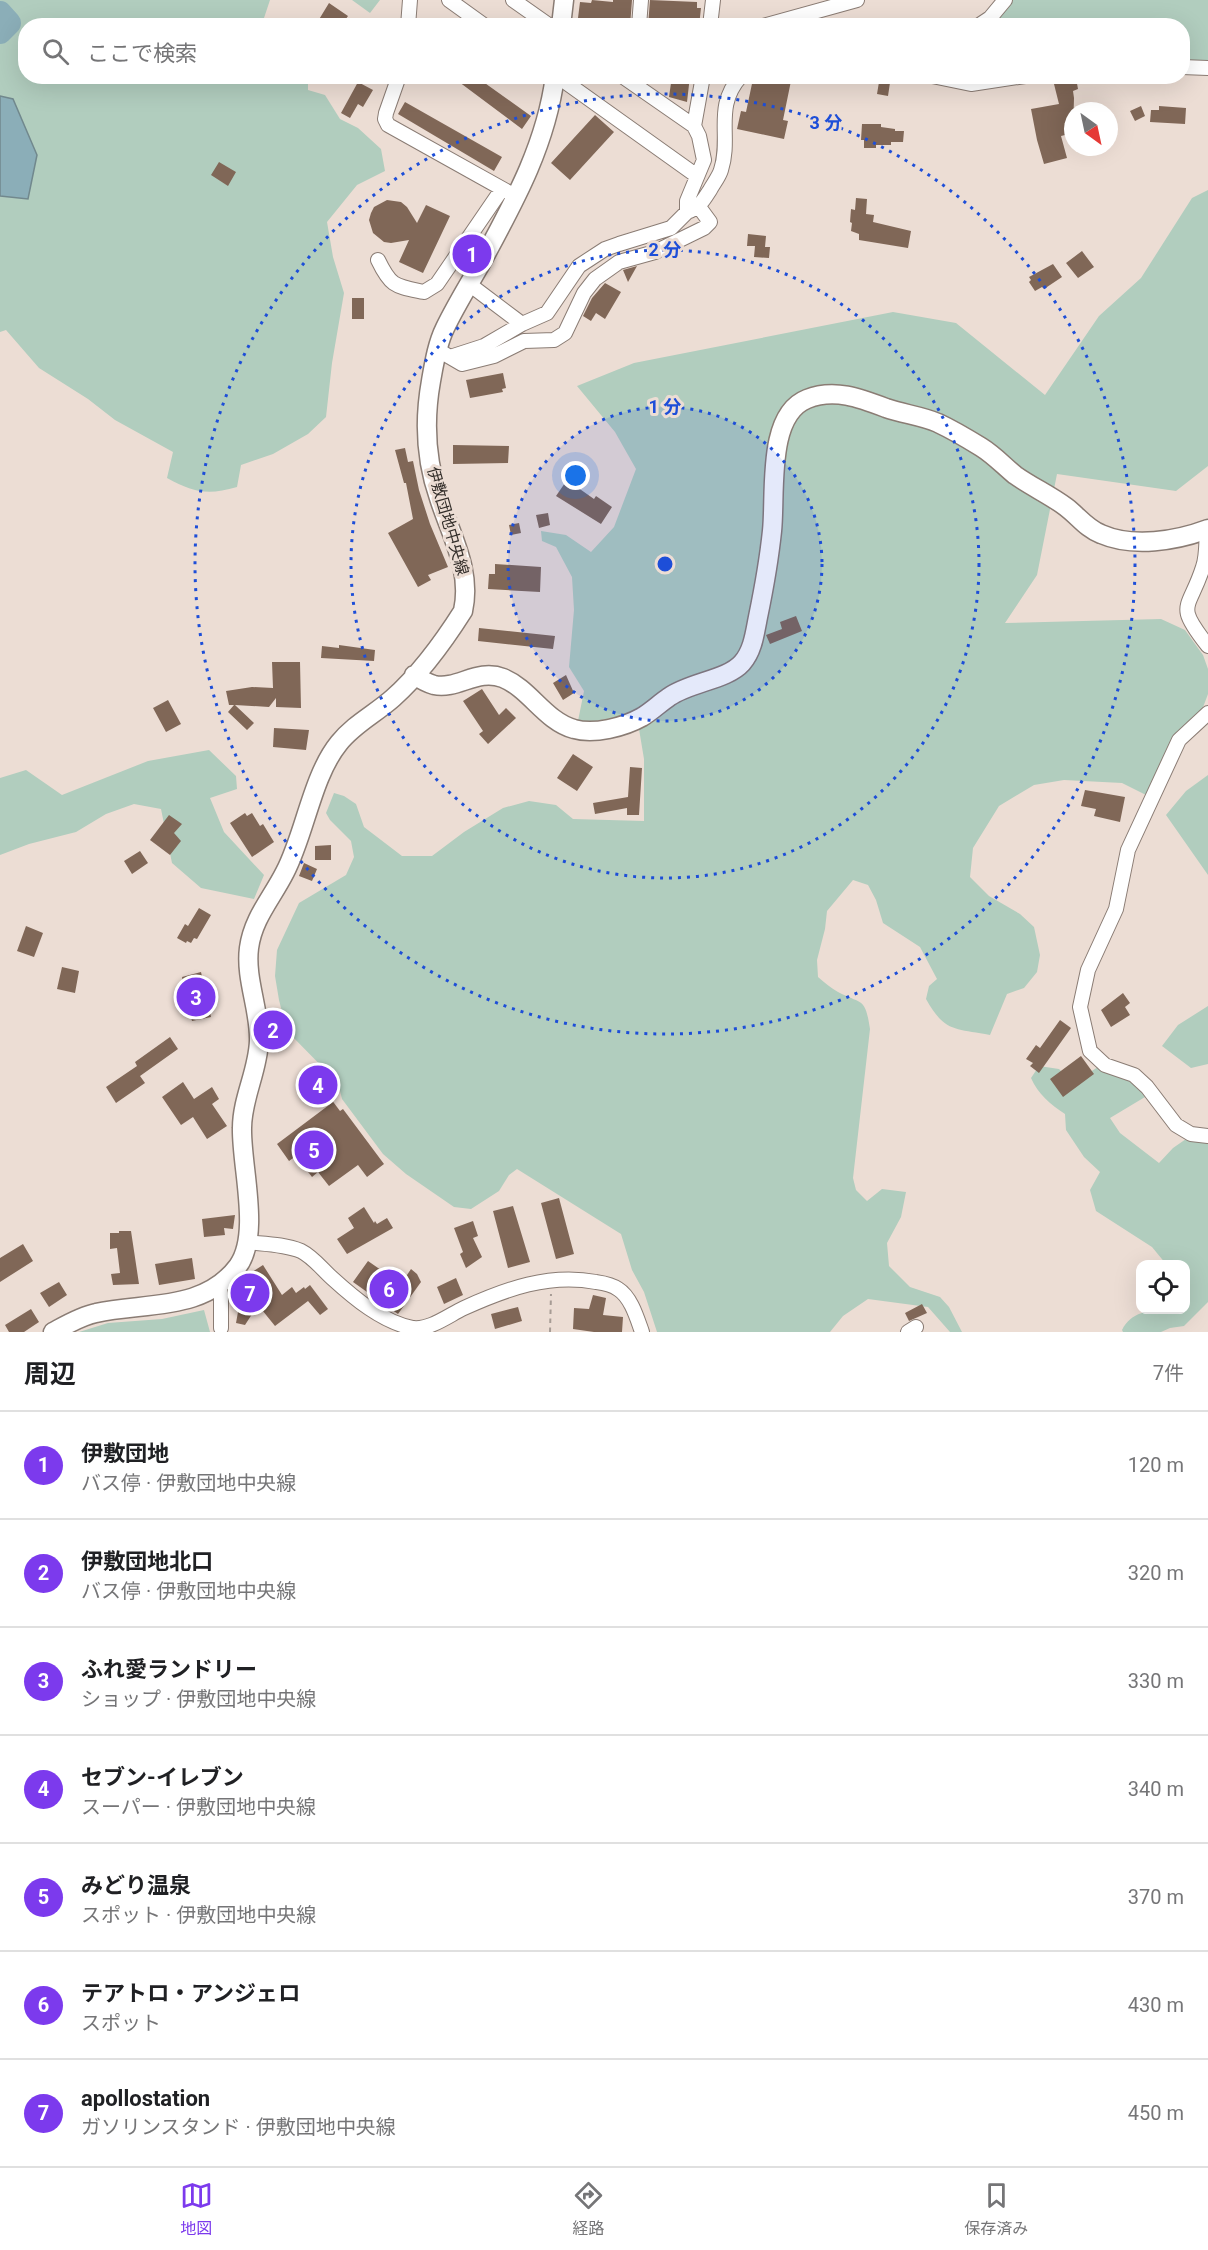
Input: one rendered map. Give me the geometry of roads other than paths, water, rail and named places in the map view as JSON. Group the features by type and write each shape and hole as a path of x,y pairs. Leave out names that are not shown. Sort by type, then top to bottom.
{"street":[{"path":"409,18 410,0"},
{"path":"449,0 474,18"},
{"path":"513,0 539,18"},
{"path":"562,18 564,0"},
{"path":"640,18 642,0"},
{"path":"713,0 714,18"},
{"path":"792,18 857,0"},
{"path":"990,18 1005,0"},
{"path":"1190,67 1208,68"},
{"path":"378,260 388,281 402,288 424,292 437,284 509,193 388,125 385,119 386,113 396,84"},
{"name":"伊敷団地中央線","path":"53,1332 93,1313 172,1303 200,1294 228,1278 240,1264 250,1215 242,1144 243,1110 259,1042 249,967 249,949 253,931 260,913 285,873 318,785 338,745 352,729 391,699 414,675 463,611 466,596 463,564 438,496 428,448 428,407 444,354 444,330 469,284 509,193 540,144 555,84"},
{"path":"567,84 697,176"},
{"path":"444,354 462,364 494,356 525,340 554,339 565,333 584,293 595,279 619,262 655,252 704,228 710,222 693,209 687,201 704,160 699,136 694,126 636,84"},
{"path":"694,126 702,84"},
{"path":"444,354 484,346 522,324 547,313 579,266 612,247 671,228 693,209 721,171 725,152 723,115 727,96 735,84"},
{"path":"469,284 522,324"},
{"path":"414,675 435,685 447,685 477,675 505,678 564,726 590,731 610,729 630,723 644,716 682,688 726,674 741,665 749,654 765,581 773,522 778,442 783,425 794,409 804,400 820,395 842,393 937,423 984,449 1016,475 1068,508 1099,534 1118,540 1136,541 1172,539 1208,530 1204,566 1187,603 1189,622 1208,646"},
{"path":"1208,712 1179,740 1128,850 1116,909 1089,970 1080,1007 1090,1051 1105,1065 1134,1075 1147,1087 1176,1125 1191,1134 1208,1136"},
{"path":"246,1242 275,1245 302,1252 363,1303 390,1321 416,1328 435,1322 502,1291 551,1279 582,1279 619,1289 631,1305 642,1332"},
{"path":"219,1284 221,1328"}],"water":[{"path":"0,96 13,99 37,155 28,199 0,196"}],"waterway":[{"path":"0,13 9,23 0,32"}],"place":[{"name":"伊敷団地","path":"472,254"},
{"name":"ふれ愛ランドリー","path":"196,997"},
{"name":"伊敷団地北口","path":"273,1030"},
{"name":"セブン-イレブン","path":"318,1085"},
{"name":"みどり温泉","path":"314,1150"},
{"name":"テアトロ・アンジェロ","path":"389,1289"},
{"name":"apollostation","path":"250,1293"}]}
